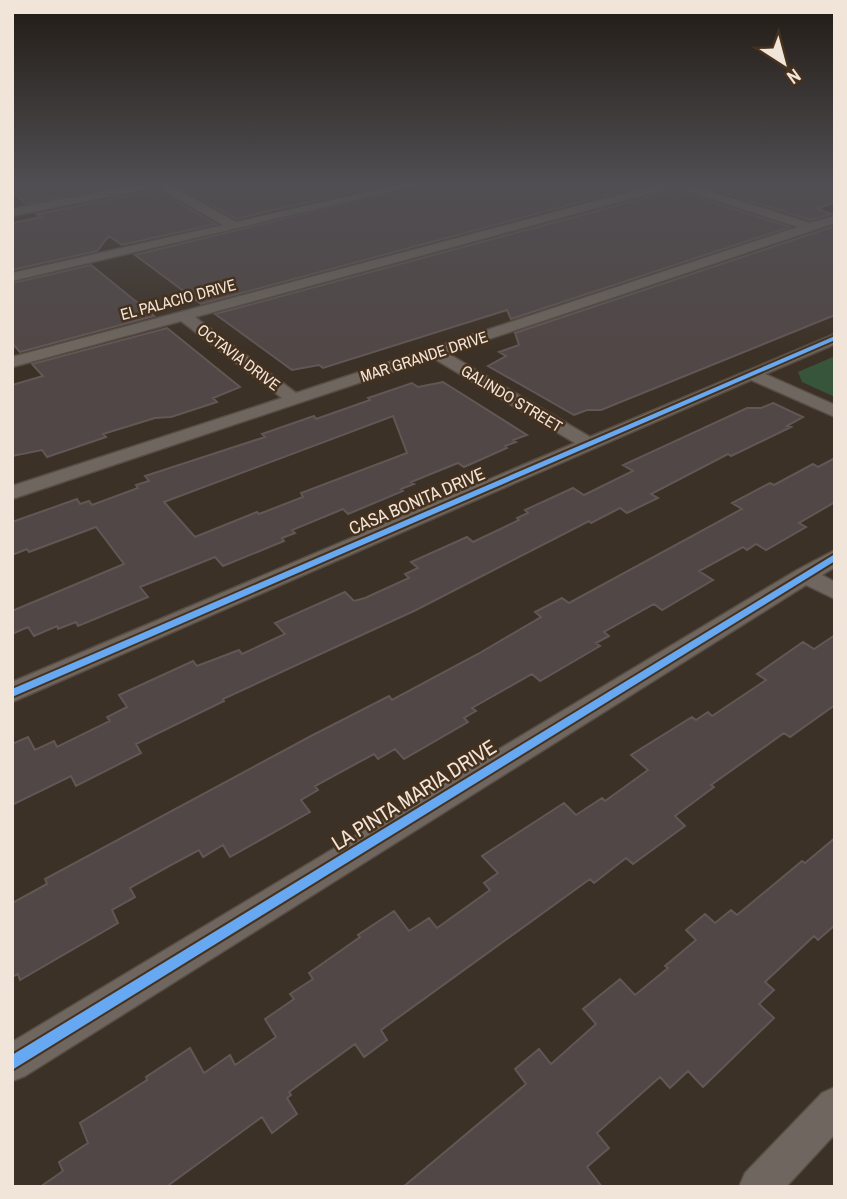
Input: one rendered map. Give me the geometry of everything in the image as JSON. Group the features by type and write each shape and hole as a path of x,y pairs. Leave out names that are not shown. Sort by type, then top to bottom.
{"street":[{"path":"12,277 178,239"},
{"name":"EL PALACIO DRIVE","path":"12,362 471,239"},
{"name":"MAR GRANDE DRIVE","path":"12,493 776,239"},
{"name":"OCTAVIA DRIVE","path":"184,316 294,399"},
{"name":"CASA BONITA DRIVE","path":"12,693 835,338"},
{"name":"GALINDO STREET","path":"435,352 589,444"},
{"path":"751,374 835,412"},
{"name":"LA PINTA MARIA DRIVE","path":"12,1063 835,556"},
{"path":"805,575 835,592"},
{"path":"759,1187 835,1106"}],"green space":[{"path":"835,356 835,397 802,382 798,372"}],"building":[{"path":"12,239 107,239 97,251 12,270"},
{"path":"113,239 149,239 122,245"},
{"path":"201,239 443,239 201,304 135,255"},
{"path":"493,239 754,239 511,319 507,310 323,368 319,365 292,370 215,314"},
{"path":"796,239 835,239 835,315 601,410 587,410 574,415 488,366 506,356 499,352 519,345 515,333"},
{"path":"91,265 154,316 20,352 12,343 12,283"},
{"path":"167,328 240,387 213,398 217,402 103,434 106,437 47,457 42,450 12,456 12,385 43,376 32,364"},
{"path":"443,382 527,435 513,440 516,442 505,446 507,448 464,467 458,463 411,482 414,484 401,489 403,491 348,514 343,509 292,530 295,533 282,538 284,541 223,566 215,557 140,587 148,597 78,626 76,622 58,629 57,626 34,636 28,627 12,634 12,611 124,564 96,527 29,552 27,549 12,555 12,522 77,499 80,504 89,501 92,505 138,488 136,485 149,481 145,476 265,437 262,434 314,416 316,419 412,383 418,387","holes":["393,416 407,453 301,493 303,497 195,537 164,502"]},
{"path":"773,403 803,417 787,426 791,427 731,456 728,454 651,494 658,498 627,513 620,508 591,523 589,521 416,610 223,699 224,701 136,744 141,753 76,786 71,776 12,805 12,744 28,737 35,750 54,741 57,747 110,721 107,717 127,707 119,695 193,661 197,666 239,650 242,654 285,634 275,623 345,592 354,601 365,598 409,578 405,574 418,568 411,562 467,537 473,542 519,520 517,518 528,513 525,510 573,488 584,495 633,471 623,465 747,408 761,408"},
{"path":"835,458 835,502 799,523 806,527 766,550 756,544 747,550 743,547 699,571 713,580 662,610 654,604 604,632 609,636 596,643 600,646 540,681 532,674 472,708 476,711 464,718 468,722 404,759 395,749 378,759 374,754 315,786 318,790 301,800 310,812 230,857 223,845 203,857 199,850 130,888 135,897 112,910 118,923 20,980 18,974 12,977 12,903 47,884 45,879 311,736 389,696 392,700 478,654 541,617 535,612 562,598 569,603 742,509 732,503 813,464 818,467"},
{"path":"835,635 835,705 790,737 784,733 711,785 714,787 675,816 685,826 633,864 626,858 594,883 590,879 381,1030 387,1040 364,1057 355,1044 289,1092 291,1095 287,1098 297,1114 272,1133 262,1117 166,1187 40,1187 63,1171 59,1162 88,1143 80,1123 147,1080 146,1077 190,1048 204,1073 230,1055 235,1065 276,1037 265,1019 294,999 290,994 313,979 309,973 360,937 358,935 394,911 409,931 429,918 437,928 490,890 484,883 498,873 482,856 564,803 576,815 602,798 605,801 648,770 631,755 692,717 696,720 708,712 712,716 766,680 757,674 803,642 814,649"},
{"path":"835,838 835,925 818,940 814,936 765,982 774,990 759,1004 774,1018 703,1087 688,1071 670,1088 660,1077 597,1133 609,1148 587,1167 602,1187 403,1187 526,1084 515,1069 539,1049 551,1064 596,1024 583,1009 620,979 635,995 696,940 686,930 705,914 715,923 731,910 737,915 802,861 805,863"}],"cycle path":[{"path":"12,693 835,338"},
{"path":"12,1063 835,557"}]}
